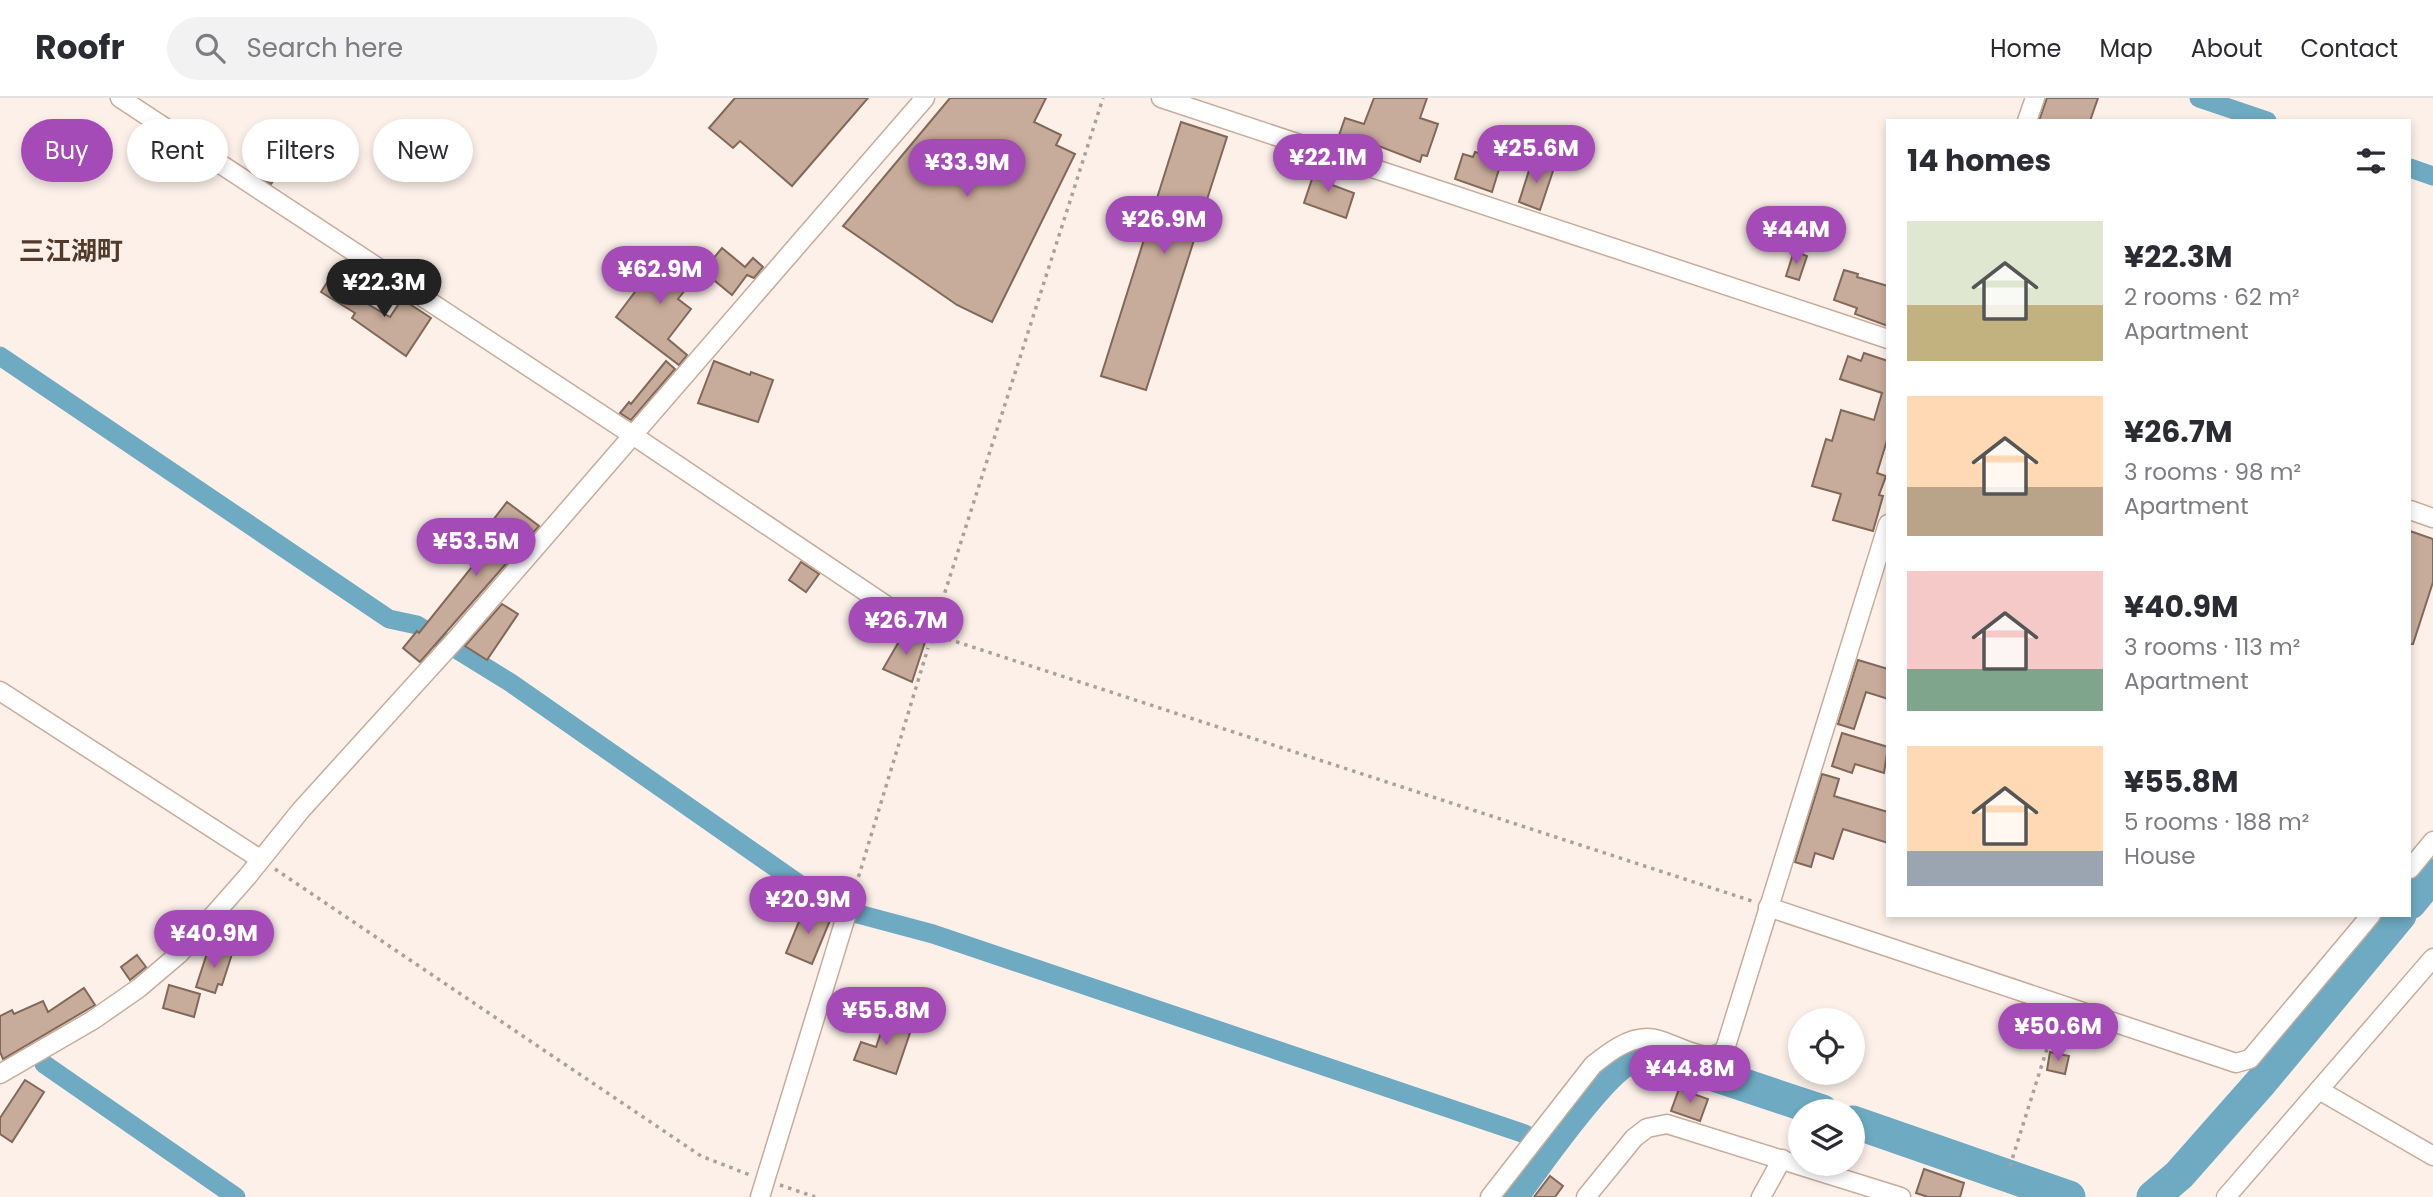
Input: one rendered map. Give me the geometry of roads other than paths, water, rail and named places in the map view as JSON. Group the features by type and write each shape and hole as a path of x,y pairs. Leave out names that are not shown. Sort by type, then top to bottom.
{"street":[{"path":"120,98 634,436 891,610 933,633"},
{"path":"0,1074 93,1020 139,988 179,954 538,542 634,436 925,98"},
{"path":"1161,98 1886,338"},
{"path":"2028,119 2035,98"},
{"path":"2411,510 2433,518"},
{"path":"1490,1197 1593,1065 1612,1050 1646,1038 1662,1040 1710,1057 1719,1055 1725,1049 1886,530"},
{"path":"0,691 260,859"},
{"path":"2411,868 2433,841"},
{"path":"762,1189 851,900"},
{"path":"1768,907 2236,1063 2244,1062 2369,917"},
{"path":"2226,1197 2433,958"},
{"path":"2319,1090 2433,1156"},
{"path":"1586,1197 1634,1138 1647,1128 1667,1124 1901,1197"},
{"path":"1761,1197 1782,1159"}],"waterway":[{"path":"2199,98 2261,119"},
{"path":"2411,168 2433,176"},
{"path":"0,356 389,619 417,625 511,683 832,907 933,934 1525,1134"},
{"path":"2411,902 2433,875"},
{"path":"2153,1197 2179,1175 2262,1081 2398,917"},
{"path":"1511,1197 1589,1094 1624,1061 1638,1055 1675,1060 1788,1100"},
{"path":"44,1064 236,1197"},
{"path":"1865,1126 2069,1197"}],"district":[{"name":"三江湖町","path":"71,251"}]}
